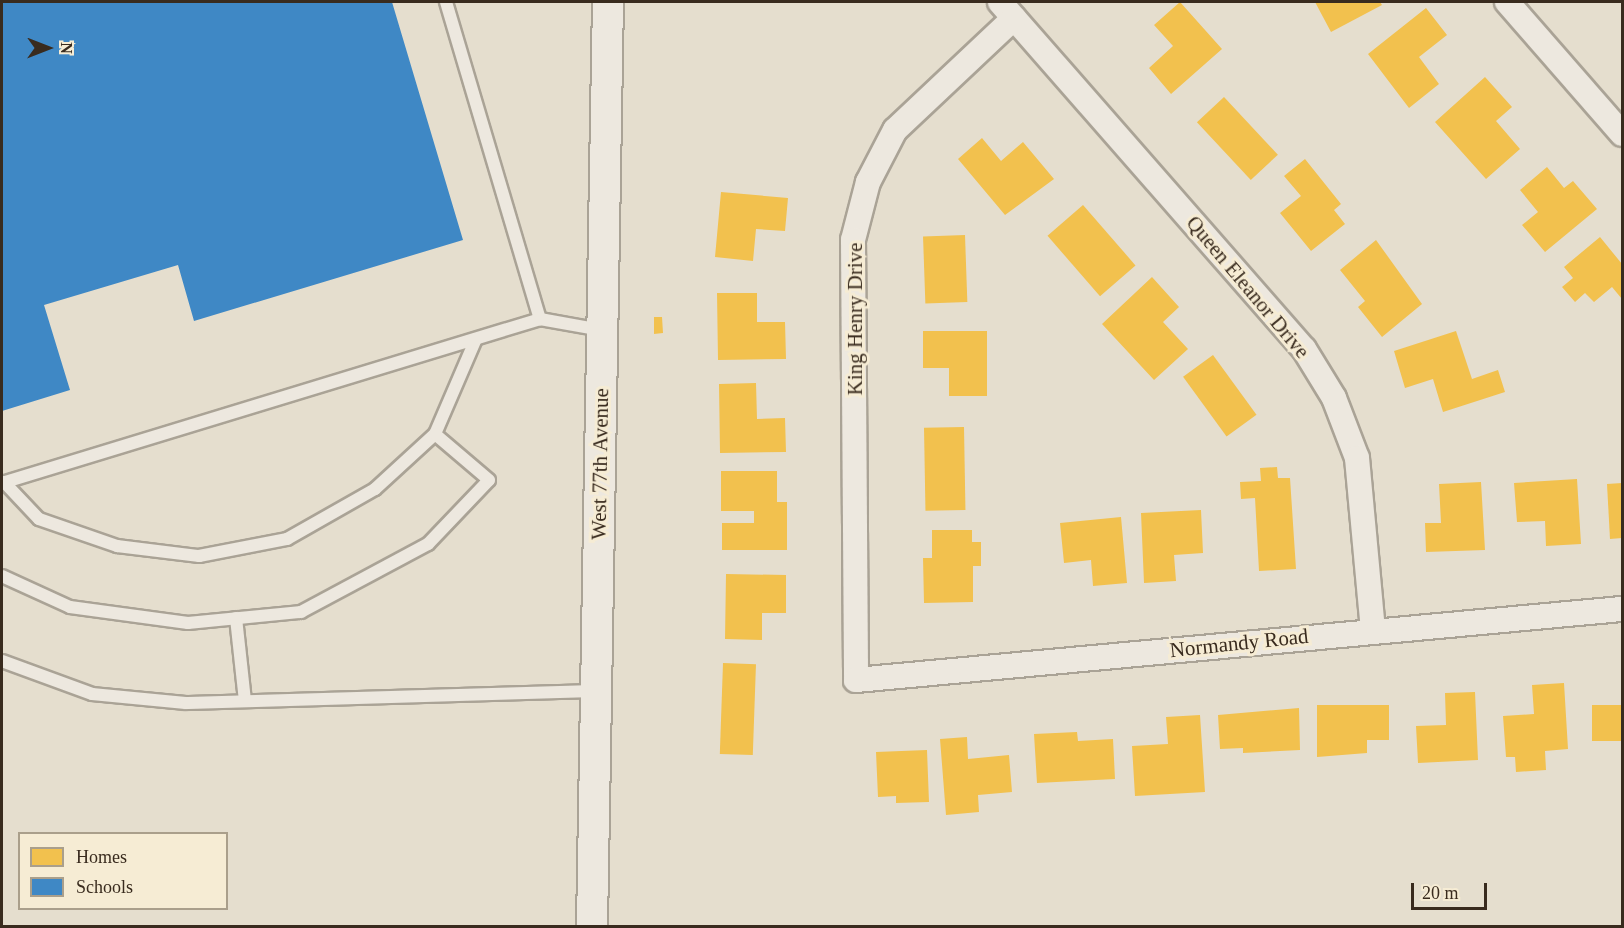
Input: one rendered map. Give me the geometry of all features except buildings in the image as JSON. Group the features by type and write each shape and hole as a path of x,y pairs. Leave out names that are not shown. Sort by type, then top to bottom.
{"street":[{"name":"West 77th Avenue","path":"592,927 608,2"},
{"path":"1507,2 1623,134"},
{"name":"Queen Eleanor Drive","path":"1007,10 1304,349 1334,398 1357,458 1373,630"},
{"name":"King Henry Drive","path":"856,680 853,240 868,182 895,130 1007,10"},
{"name":"Normandy Road","path":"856,680 1373,630 1623,609"}],"lane":[{"path":"446,2 540,319"},
{"path":"476,339 435,434 375,489 287,539 199,556 117,546 39,519 3,482 540,319 602,330"},
{"path":"2,576 70,607 188,623 301,612 428,544 489,480 435,434"},
{"path":"236,618 245,701"},
{"path":"2,661 92,694 186,703 596,690"}]}
